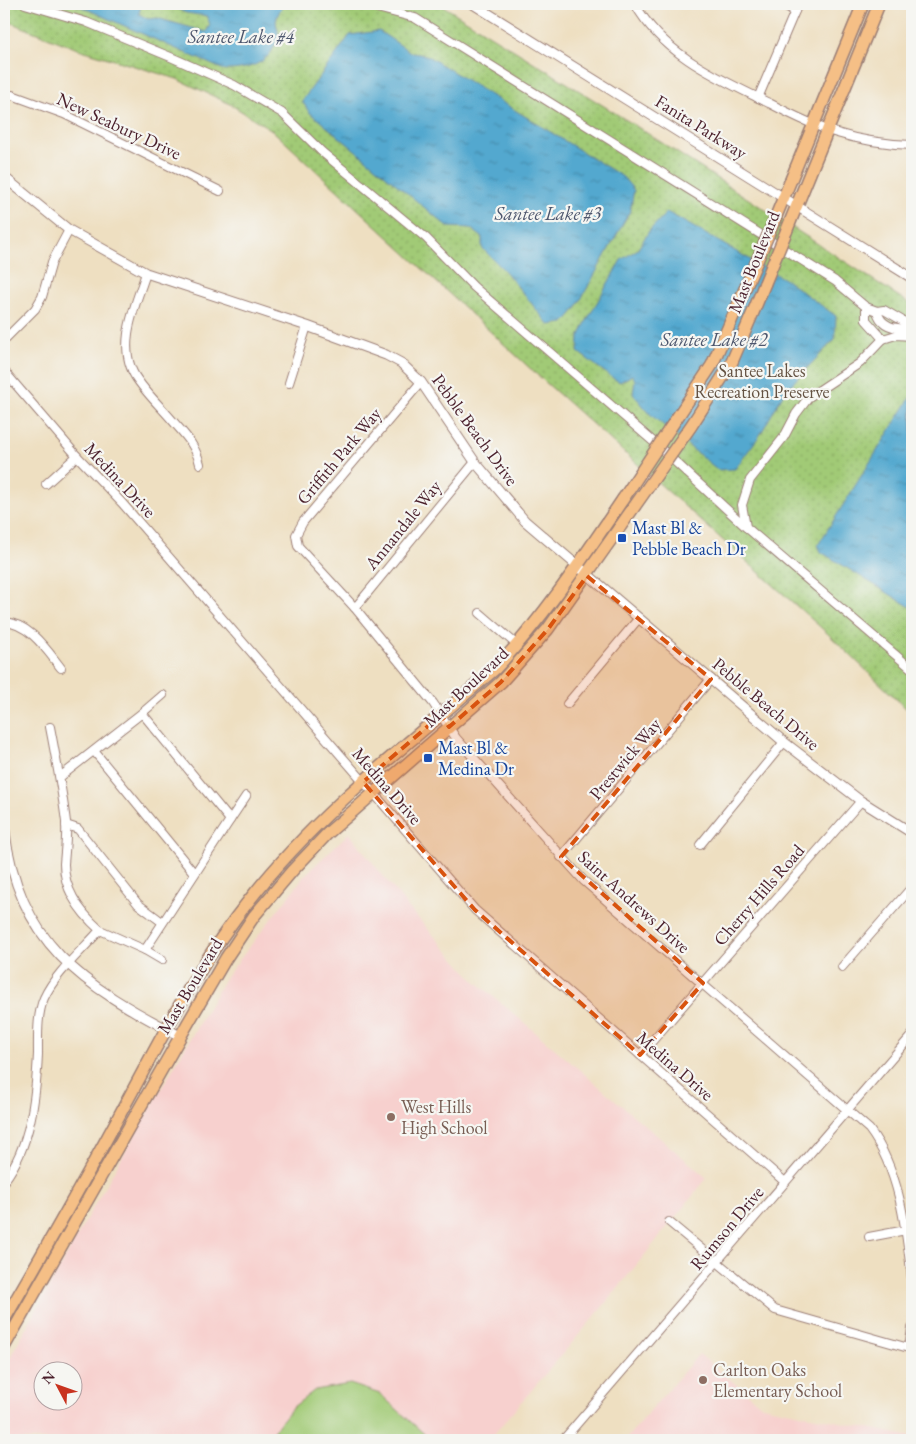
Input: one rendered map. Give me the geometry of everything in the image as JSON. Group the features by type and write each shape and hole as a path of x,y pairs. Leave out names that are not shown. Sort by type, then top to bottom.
{"main road":[{"name":"Mast Boulevard","path":"4,1320 78,1191 166,1028 213,952 251,898 300,841 363,782 496,668 517,645 553,602 712,365 772,226 863,4"},
{"name":"Mast Boulevard","path":"4,1347 180,1036 226,958 254,916 292,871 328,833 501,682 548,629 691,426 731,364 878,4"},
{"path":"52,1265 53,1249 75,1206 78,1191"}],"street":[{"path":"24,4 86,22 173,58 234,85 282,113 322,152 426,238 474,288 656,444 746,527 912,669"},
{"path":"362,4 415,18 835,281 866,307 877,311 884,310 903,321 910,329"},
{"name":"Fanita Parkway","path":"473,4 912,278"},
{"path":"635,4 649,26 678,53 734,88 826,130 884,144 912,145"},
{"path":"758,98 797,7 782,4"},
{"name":"New Seabury Drive","path":"4,98 12,94 64,114 220,191"},
{"name":"Pebble Beach Drive","path":"4,177 69,230 146,273 307,326 386,355 401,363 421,382 475,462 525,521 576,567 639,618 784,742 860,801 912,833"},
{"path":"4,340 35,309 42,297 52,262 69,230"},
{"path":"146,273 129,330 128,359 139,381 196,448 200,464"},
{"path":"866,307 866,320 883,339"},
{"path":"289,383 307,326"},
{"path":"746,527 742,505 750,480 784,437 796,414 809,398 860,363 883,339 896,335 912,336"},
{"name":"Medina Drive","path":"4,371 77,456 122,503 475,910 785,1182"},
{"name":"Griffith Park Way","path":"303,552 296,543 298,528 421,382"},
{"path":"46,484 77,456"},
{"name":"Annandale Way","path":"355,608 475,462"},
{"name":"Saint Andrews Drive","path":"303,552 355,608 449,727 561,857 584,880 869,1129 884,1153 906,1230 912,1279"},
{"path":"480,613 517,645"},
{"path":"567,704 639,618"},
{"path":"4,622 19,624 29,631 61,668"},
{"name":"Prestwick Way","path":"561,857 711,679"},
{"path":"60,777 162,695"},
{"path":"142,713 230,820"},
{"path":"50,727 60,777 66,825 64,867 72,897 81,910 100,930 145,950 162,960"},
{"path":"700,845 784,742"},
{"path":"94,750 194,873"},
{"path":"145,950 246,796"},
{"name":"Cherry Hills Road","path":"640,1055 860,801"},
{"path":"66,825 78,829 138,904 162,922"},
{"path":"4,826 10,866 26,908 42,934 79,974 119,1004 180,1036"},
{"path":"842,967 912,887"},
{"path":"4,1181 23,1145 36,1088 39,1024 44,999 55,980 100,930"},
{"name":"Rumson Drive","path":"563,1440 718,1263 848,1109 911,1040"},
{"path":"669,1222 775,1310 910,1348 912,1328"},
{"path":"869,1237 906,1230"}],"highlighted area":[{"path":"587,576 711,679 561,857 703,983 640,1055 475,910 363,782 441,715 449,727 501,682 548,629"}],"shaded area":[{"name":"West Hills High School","path":"349,833 408,907 475,981 707,1178 600,1310 489,1440 4,1440 4,1368 95,1204 224,980 305,875"},
{"name":"Carlton Oaks Elementary School","path":"699,1354 762,1406 912,1437 912,1440 625,1440"}],"green space":[{"name":"Santee Lakes Recreation Preserve","path":"4,4 440,4 636,126 912,305 912,714 827,633 534,372 272,130 228,103 177,79 75,48 4,20"},
{"path":"350,1384 380,1394 431,1440 266,1440 293,1407 315,1390"}],"water":[{"name":"Santee Lake #4","path":"75,4 144,4 141,5 139,14 148,19 157,18 206,32 210,25 207,16 186,13 167,4 283,4 276,20 278,32 275,44 266,58 251,66 224,70"},
{"name":"Santee Lake #3","path":"379,31 412,53 426,55 623,177 634,190 630,211 575,310 564,323 549,325 505,271 482,248 482,237 470,228 448,227 309,112 302,101 350,35"},
{"name":"Santee Lake #2","path":"667,212 786,280 836,316 835,339 785,391 760,435 735,469 718,470 651,415 633,394 635,380 632,375 620,382 578,352 579,337 586,322 621,260 638,249 649,231"},
{"path":"912,395 912,608 821,552 818,545"}],"place":[{"name":"Mast Bl & Pebble Beach Dr","path":"622,538"},
{"name":"Mast Bl & Medina Dr","path":"428,758"},
{"name":"West Hills High School","path":"391,1117"},
{"name":"Carlton Oaks Elementary School","path":"703,1380"}]}
